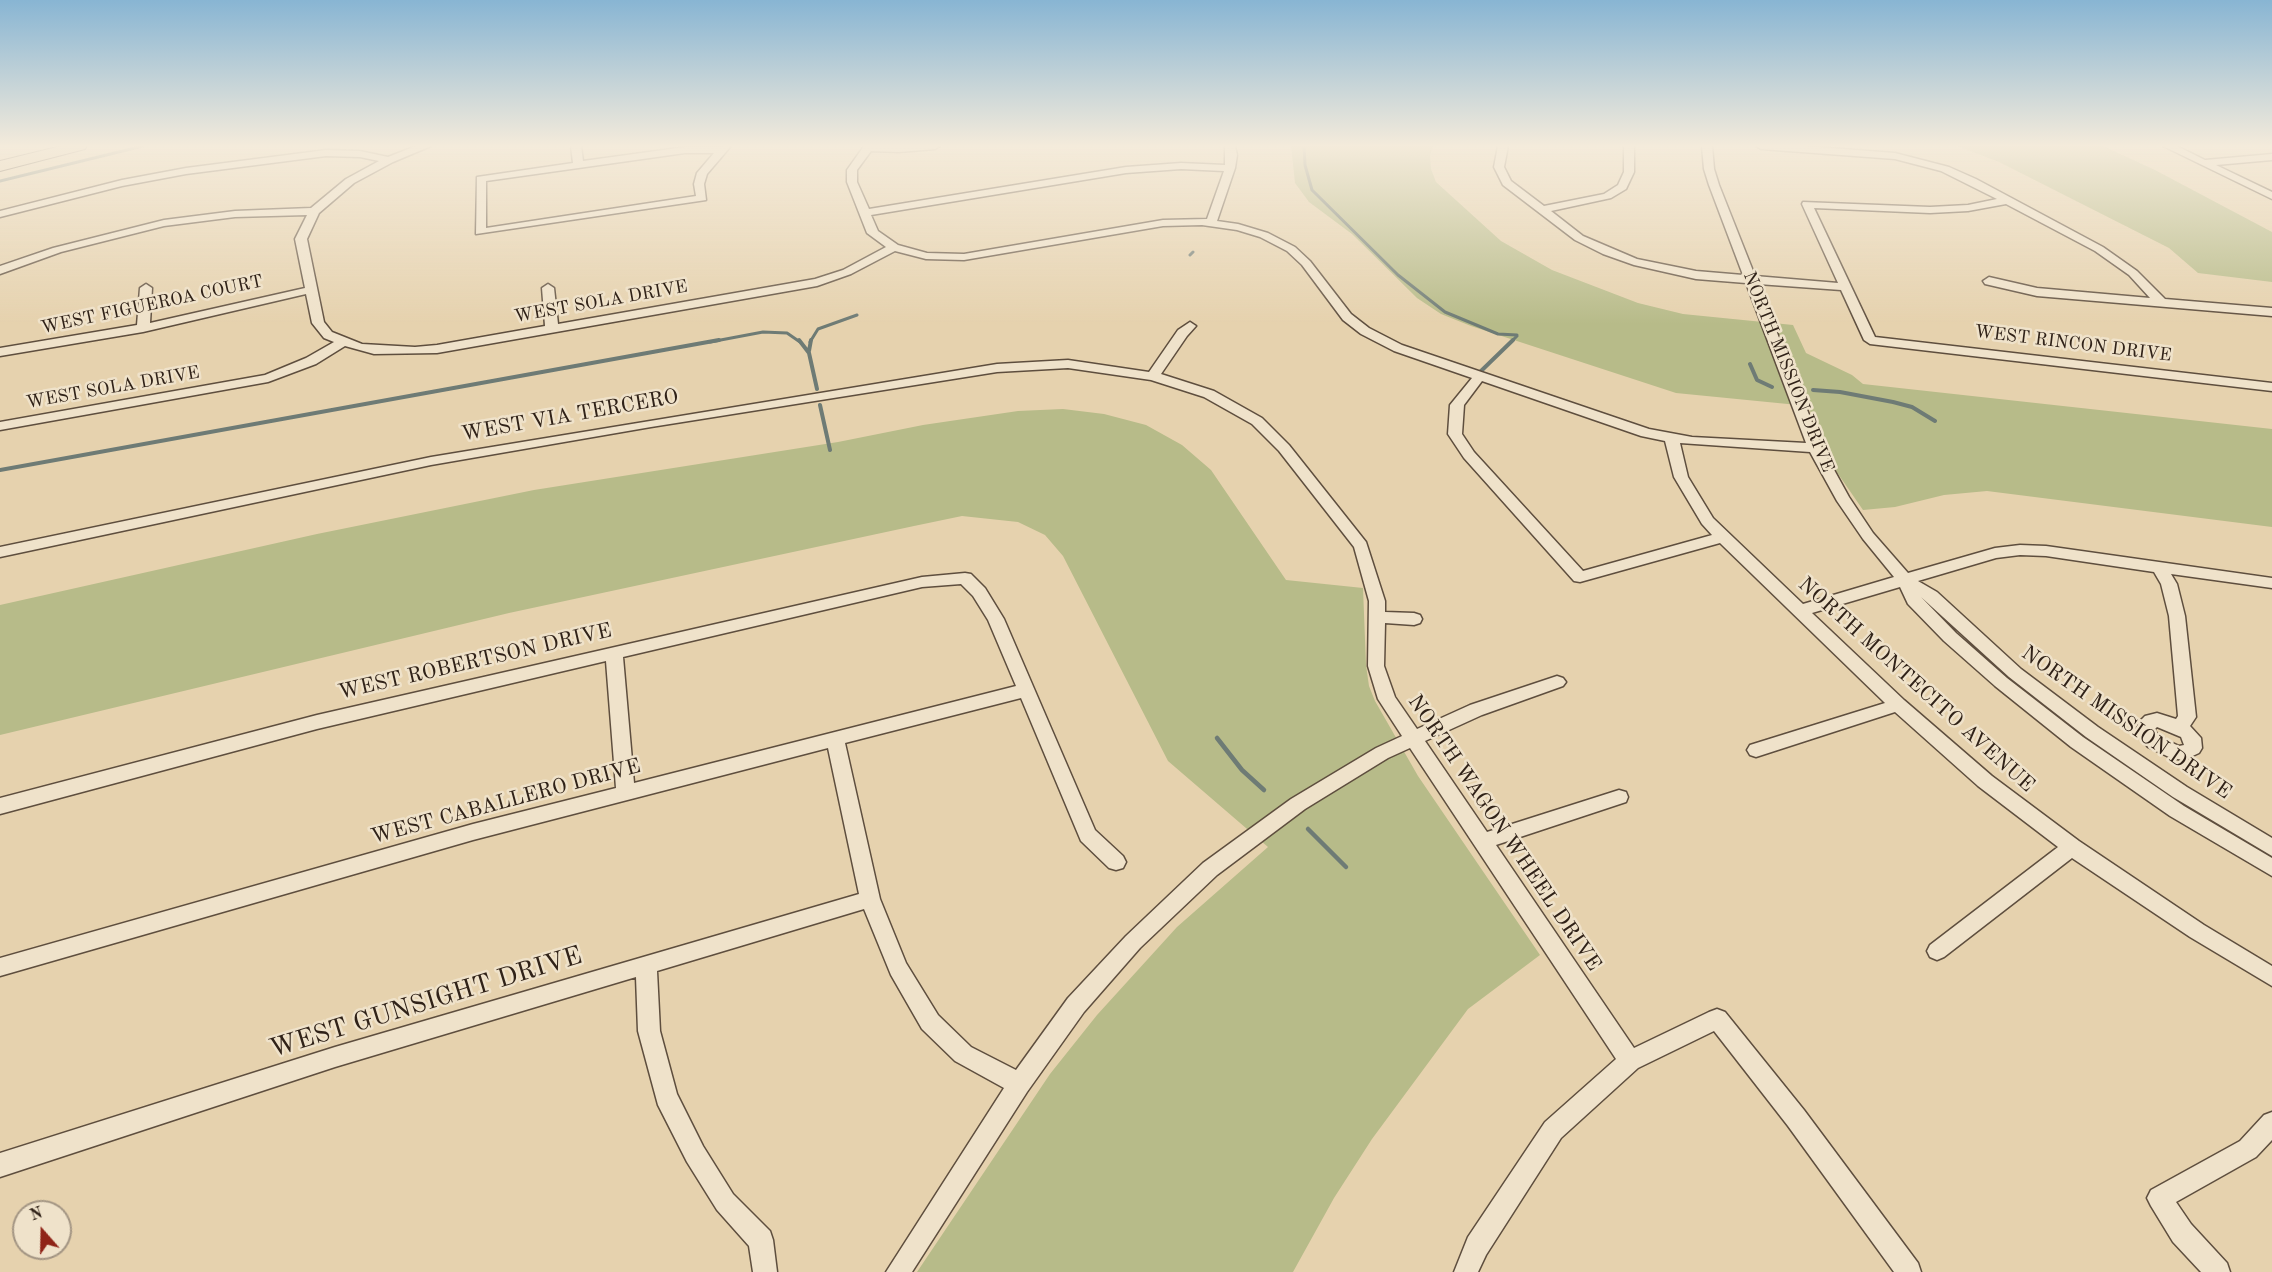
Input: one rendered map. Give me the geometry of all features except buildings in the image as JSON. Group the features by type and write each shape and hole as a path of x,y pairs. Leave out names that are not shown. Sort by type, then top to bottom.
{"street":[{"path":"0,214 34,205"},
{"path":"321,205 314,211 301,240 318,323 328,335 343,342"},
{"path":"481,205 480,232 654,205"},
{"path":"862,205 873,233 894,247 926,256 964,257 1163,223 1210,223 1254,231 1281,243 1299,255 1347,317 1365,331 1398,348 1622,426 1672,439 1815,448"},
{"path":"865,213 911,205"},
{"path":"1210,223 1216,205"},
{"path":"1536,205 1579,238 1634,262 1696,274 1845,287 1808,205"},
{"path":"1542,210 1564,205"},
{"name":"NORTH MISSION DRIVE","path":"1722,205 1815,448 1842,498 1868,536 1905,580 1914,600 1979,662 2038,712 2114,769 2177,811 2272,868"},
{"path":"1835,205 1930,210 1983,205"},
{"path":"2016,205 2099,249 2133,273 2160,302"},
{"path":"0,270 57,250 164,223 235,214 314,211"},
{"name":"WEST SOLA DRIVE","path":"0,426 268,378 311,361 343,342 374,350 415,351 817,282 847,272 894,247"},
{"path":"1989,281 2037,292 2272,312"},
{"name":"WEST RINCON DRIVE","path":"1845,287 1870,340 2272,387"},
{"path":"143,328 146,288"},
{"path":"548,288 552,329"},
{"name":"WEST FIGUEROA COURT","path":"0,352 143,328 310,290"},
{"path":"1153,376 1182,333 1190,326"},
{"name":"WEST VIA TERCERO","path":"0,552 431,461 997,368 1042,364 1117,369 1153,376"},
{"name":"NORTH WAGON WHEEL DRIVE","path":"1153,376 1209,394 1257,421 1284,448 1361,546 1377,601 1376,666 1387,699 1630,1061"},
{"path":"1479,377 1457,405 1455,434 1469,455 1580,577 1722,537"},
{"name":"NORTH MONTECITO AVENUE","path":"1672,439 1677,462 1689,492 1707,521 1898,705 1985,781 2072,847 2197,932 2272,977"},
{"path":"1798,611 1995,553 2020,550 2046,551 2272,583"},
{"path":"2160,568 2169,584 2177,616 2187,717 2180,727"},
{"name":"WEST ROBERTSON DRIVE","path":"0,806 316,722 922,582 965,578 979,592 996,619 1026,690"},
{"name":"NORTH MISSION DRIVE","path":"1905,580 1931,596 2015,673 2092,732 2180,792 2272,848"},
{"path":"1377,617 1414,620"},
{"path":"614,653 626,793"},
{"path":"898,1272 1020,1084 1076,1005 1133,942 1210,869 1298,804 1354,769 1413,738 1476,710 1557,682"},
{"path":"1026,690 1088,835 1116,862"},
{"name":"WEST CABALLERO DRIVE","path":"0,967 473,832 1026,690"},
{"path":"1756,750 1898,705"},
{"path":"835,740 870,899 898,968 930,1022 963,1054 1020,1084"},
{"path":"1482,842 1619,797"},
{"path":"1937,951 2072,847"},
{"name":"WEST GUNSIGHT DRIVE","path":"0,1165 335,1057 870,899"},
{"path":"646,965 649,1031 666,1097 695,1154 725,1202 760,1240 765,1272"},
{"path":"1466,1272 1477,1246 1553,1130 1630,1061 1717,1019 1796,1118 1909,1272"},
{"path":"2218,1272 2182,1233 2158,1198 2248,1149 2272,1123"}],"green space":[{"path":"1314,205 1462,205 1501,241 1552,270 1638,303 1683,314 1793,325 1806,353 1852,375 1863,384 2272,429 2272,527 1987,491 1944,495 1895,507 1863,510 1834,468 1808,406 1676,393 1471,326 1441,314 1417,298 1352,234"},
{"path":"2085,205 2222,205 2272,232 2272,282 2198,273 2169,248"},
{"path":"1063,409 1104,414 1146,425 1182,445 1211,470 1286,580 1363,588 1366,665 1369,686 1375,701 1418,776 1540,955 1468,1009 1372,1139 1334,1198 1293,1272 917,1272 1050,1074 1097,1015 1177,927 1268,847 1168,761 1063,556 1045,535 1018,522 962,516 914,526 509,613 0,735 0,605 317,534 534,490 838,442 923,425 1018,411"}],"waterway":[{"path":"1328,205 1398,275 1445,312 1498,334 1517,335"},
{"path":"1190,255 1193,252"},
{"path":"811,341 818,329 857,315"},
{"path":"710,342 763,332 787,333 800,342"},
{"path":"1513,340 1517,336"},
{"path":"0,470 719,340"},
{"path":"799,340 809,353 817,389"},
{"path":"1480,372 1513,340"},
{"path":"809,351 811,341"},
{"path":"1750,364 1757,380 1772,387"},
{"path":"1813,390 1840,392 1893,402 1912,407 1935,421"},
{"path":"820,405 830,450"},
{"path":"1217,738 1242,770 1264,790"},
{"path":"1308,829 1346,867"}]}
